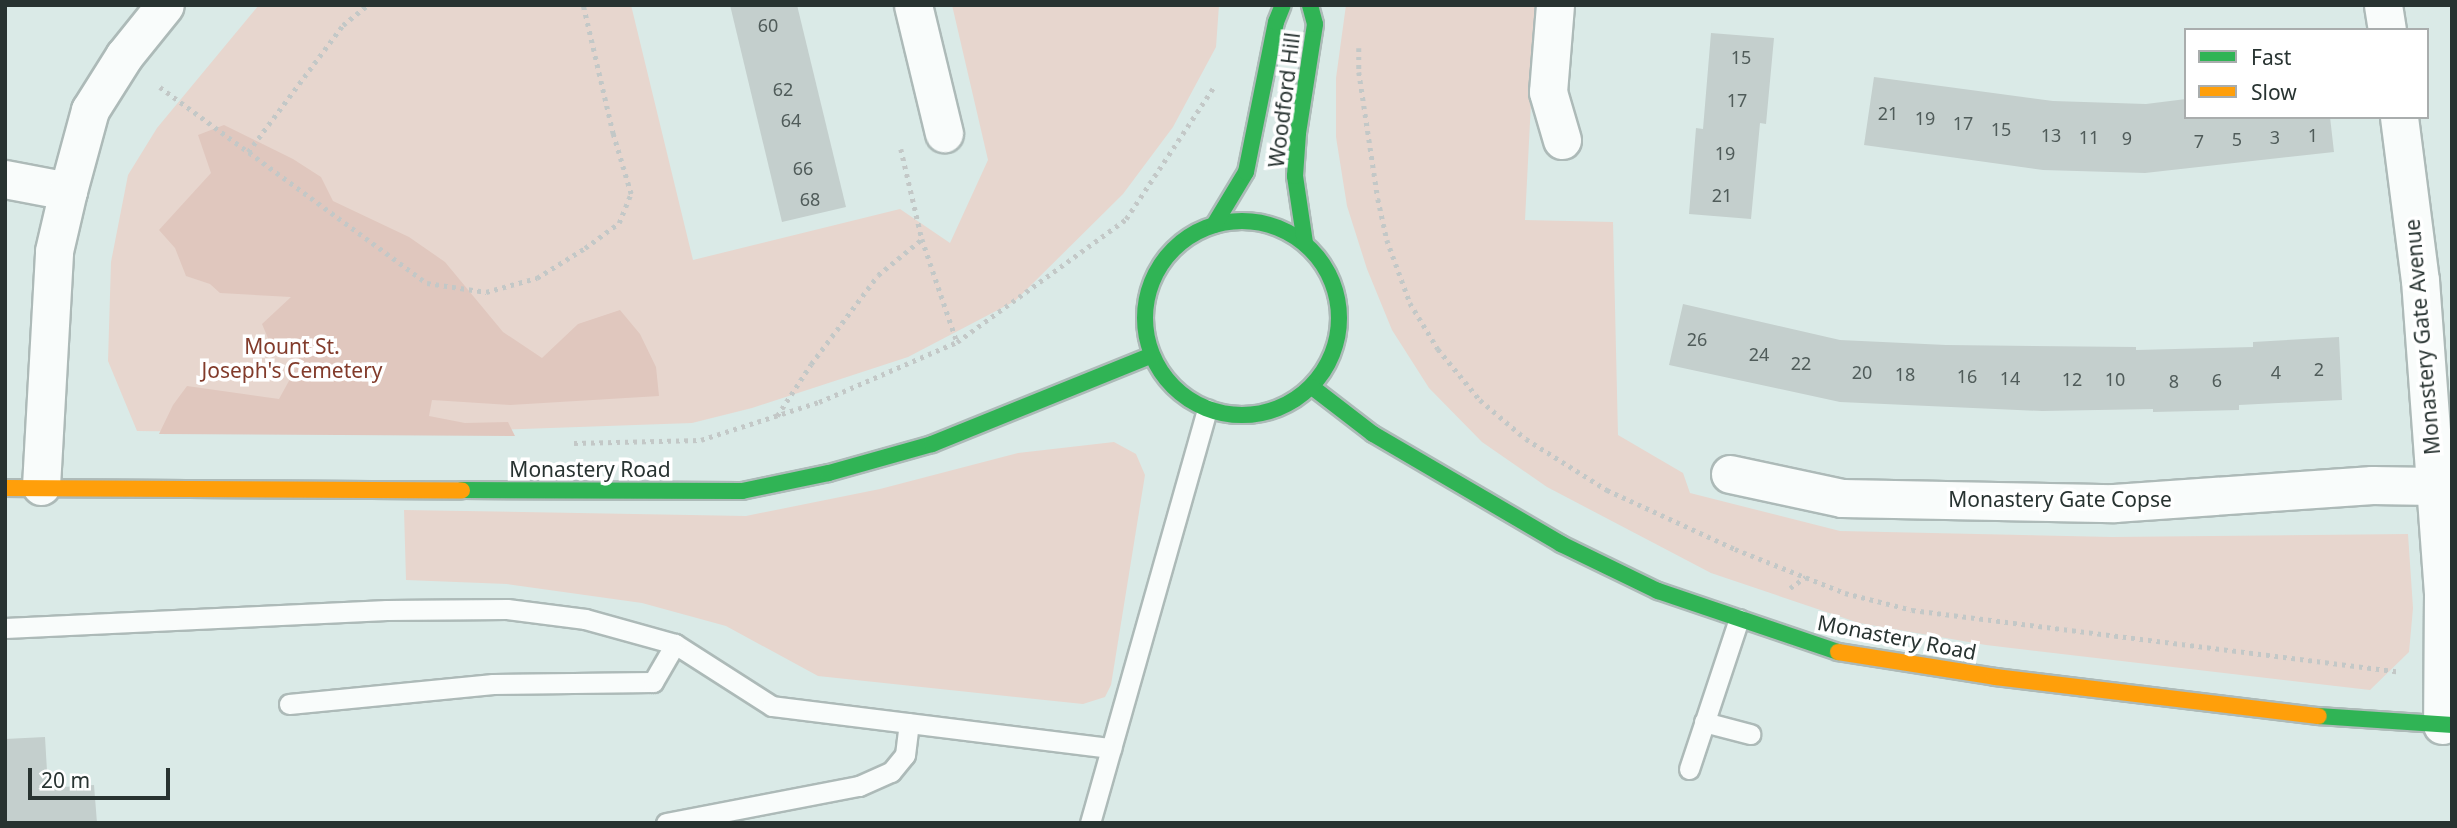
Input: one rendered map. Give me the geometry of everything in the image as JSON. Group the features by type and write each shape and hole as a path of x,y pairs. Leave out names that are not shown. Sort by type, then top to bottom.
{"street":[{"path":"23,487 54,251 90,110 124,56 165,5"},
{"path":"913,5 944,133"},
{"name":"Woodford Hill","path":"1214,225 1246,172 1276,22 1283,5"},
{"name":"Woodford Hill","path":"1305,243 1295,176 1298,133 1315,23 1310,5"},
{"path":"1555,5 1548,92 1562,140"},
{"path":"2383,5 2387,28"},
{"name":"Monastery Gate Avenue","path":"2399,119 2420,281 2443,594 2447,725"},
{"path":"5,179 68,191"},
{"path":"1247,220 1277,227 1305,243 1326,268 1338,298 1340,329 1331,360 1312,387 1290,404 1263,414 1235,415 1208,409 1184,397 1165,377 1152,355 1145,323 1146,312 1149,291 1162,262 1185,239 1214,225 1247,220"},
{"name":"Monastery Road","path":"23,487 742,491 829,473 932,444 1152,355"},
{"name":"Monastery Road","path":"1312,387 1373,434 1513,518 1658,591 1828,650 1995,677 2296,714 2447,725"},
{"name":"Monastery Gate Copse","path":"1730,474 1842,498 2100,503 2372,485 2434,486"}],"lane":[{"path":"1090,823 1208,409"},
{"path":"5,628 387,610 507,609 585,619 675,644 772,706 1111,748"},
{"path":"1689,769 1739,619"},
{"path":"289,704 493,684 653,682 675,644"},
{"path":"1704,722 1750,734"},
{"path":"666,823 859,786 891,772 905,755 909,723"}],"path":[{"path":"248,152 343,25 369,5"},
{"path":"160,87 427,283 486,292 537,278 619,223 631,194 613,134 583,5"},
{"path":"561,443 701,440 819,402 957,342 1126,219 1215,86"},
{"path":"900,144 922,239 957,342"},
{"path":"777,416 811,364 878,275 922,239"}],"green space":[{"name":"Mount St. Joseph's Cemetery","path":"259,5 631,5 693,260 900,209 950,243 988,160 952,5 1219,5 1216,47 1173,127 1123,194 1015,301 908,357 752,408 692,423 383,434 137,431 108,361 111,262 128,175 157,128"},
{"path":"1346,5 1536,5 1525,220 1613,222 1618,435 1683,473 1690,493 1840,531 2112,537 2408,534 2413,608 2409,652 2370,690 1986,645 1859,623 1711,573 1547,487 1482,442 1429,388 1392,330 1367,269 1347,206 1336,137 1336,78"},
{"path":"1114,442 1136,454 1145,475 1111,685 1105,697 1083,704 818,676 726,626 642,603 507,584 406,580 404,510 746,516 880,489 1018,453"}],"shaded area":[{"path":"224,125 293,159 321,177 333,201 409,237 445,262 503,332 542,358 578,324 620,310 640,334 656,367 659,396 510,405 432,400 429,416 465,423 508,422 515,436 159,434 173,405 187,386 279,399 301,359 273,350 262,324 291,297 220,293 210,284 186,276 175,248 159,230 211,173 198,135"}],"building":[{"path":"730,5 797,5 846,207 782,222"},
{"path":"1711,33 1774,38 1766,124 1760,123 1751,219 1689,214 1696,128 1703,129"},
{"path":"1874,77 2053,101 2146,104 2184,99 2184,119 2330,119 2334,152 2145,173 2043,170 1864,145"},
{"path":"1683,304 1840,340 1946,345 2136,347 2136,350 2253,347 2253,342 2339,337 2342,400 2239,405 2239,410 2153,412 2153,409 2042,411 1840,402 1669,365"},
{"path":"45,737 48,788 94,785 97,823 5,823 5,739"}],"traffic: fast":[{"path":"1214,225 1246,172 1276,22 1283,5"},
{"path":"1305,243 1295,176 1298,133 1315,24 1310,5"},
{"path":"1242,221 1279,228 1311,249 1332,281 1339,318 1332,355 1311,387 1279,408 1242,415 1205,408 1173,387 1152,355 1145,318 1152,281 1173,249 1205,228 1242,221"},
{"path":"462,490 742,491 829,473 932,444 1152,355"},
{"path":"1312,387 1373,434 1561,544 1658,591 1838,652"},
{"path":"2319,716 2452,725"}],"traffic: slow":[{"path":"5,488 462,490"},
{"path":"1838,652 1995,677 2319,716"}]}
